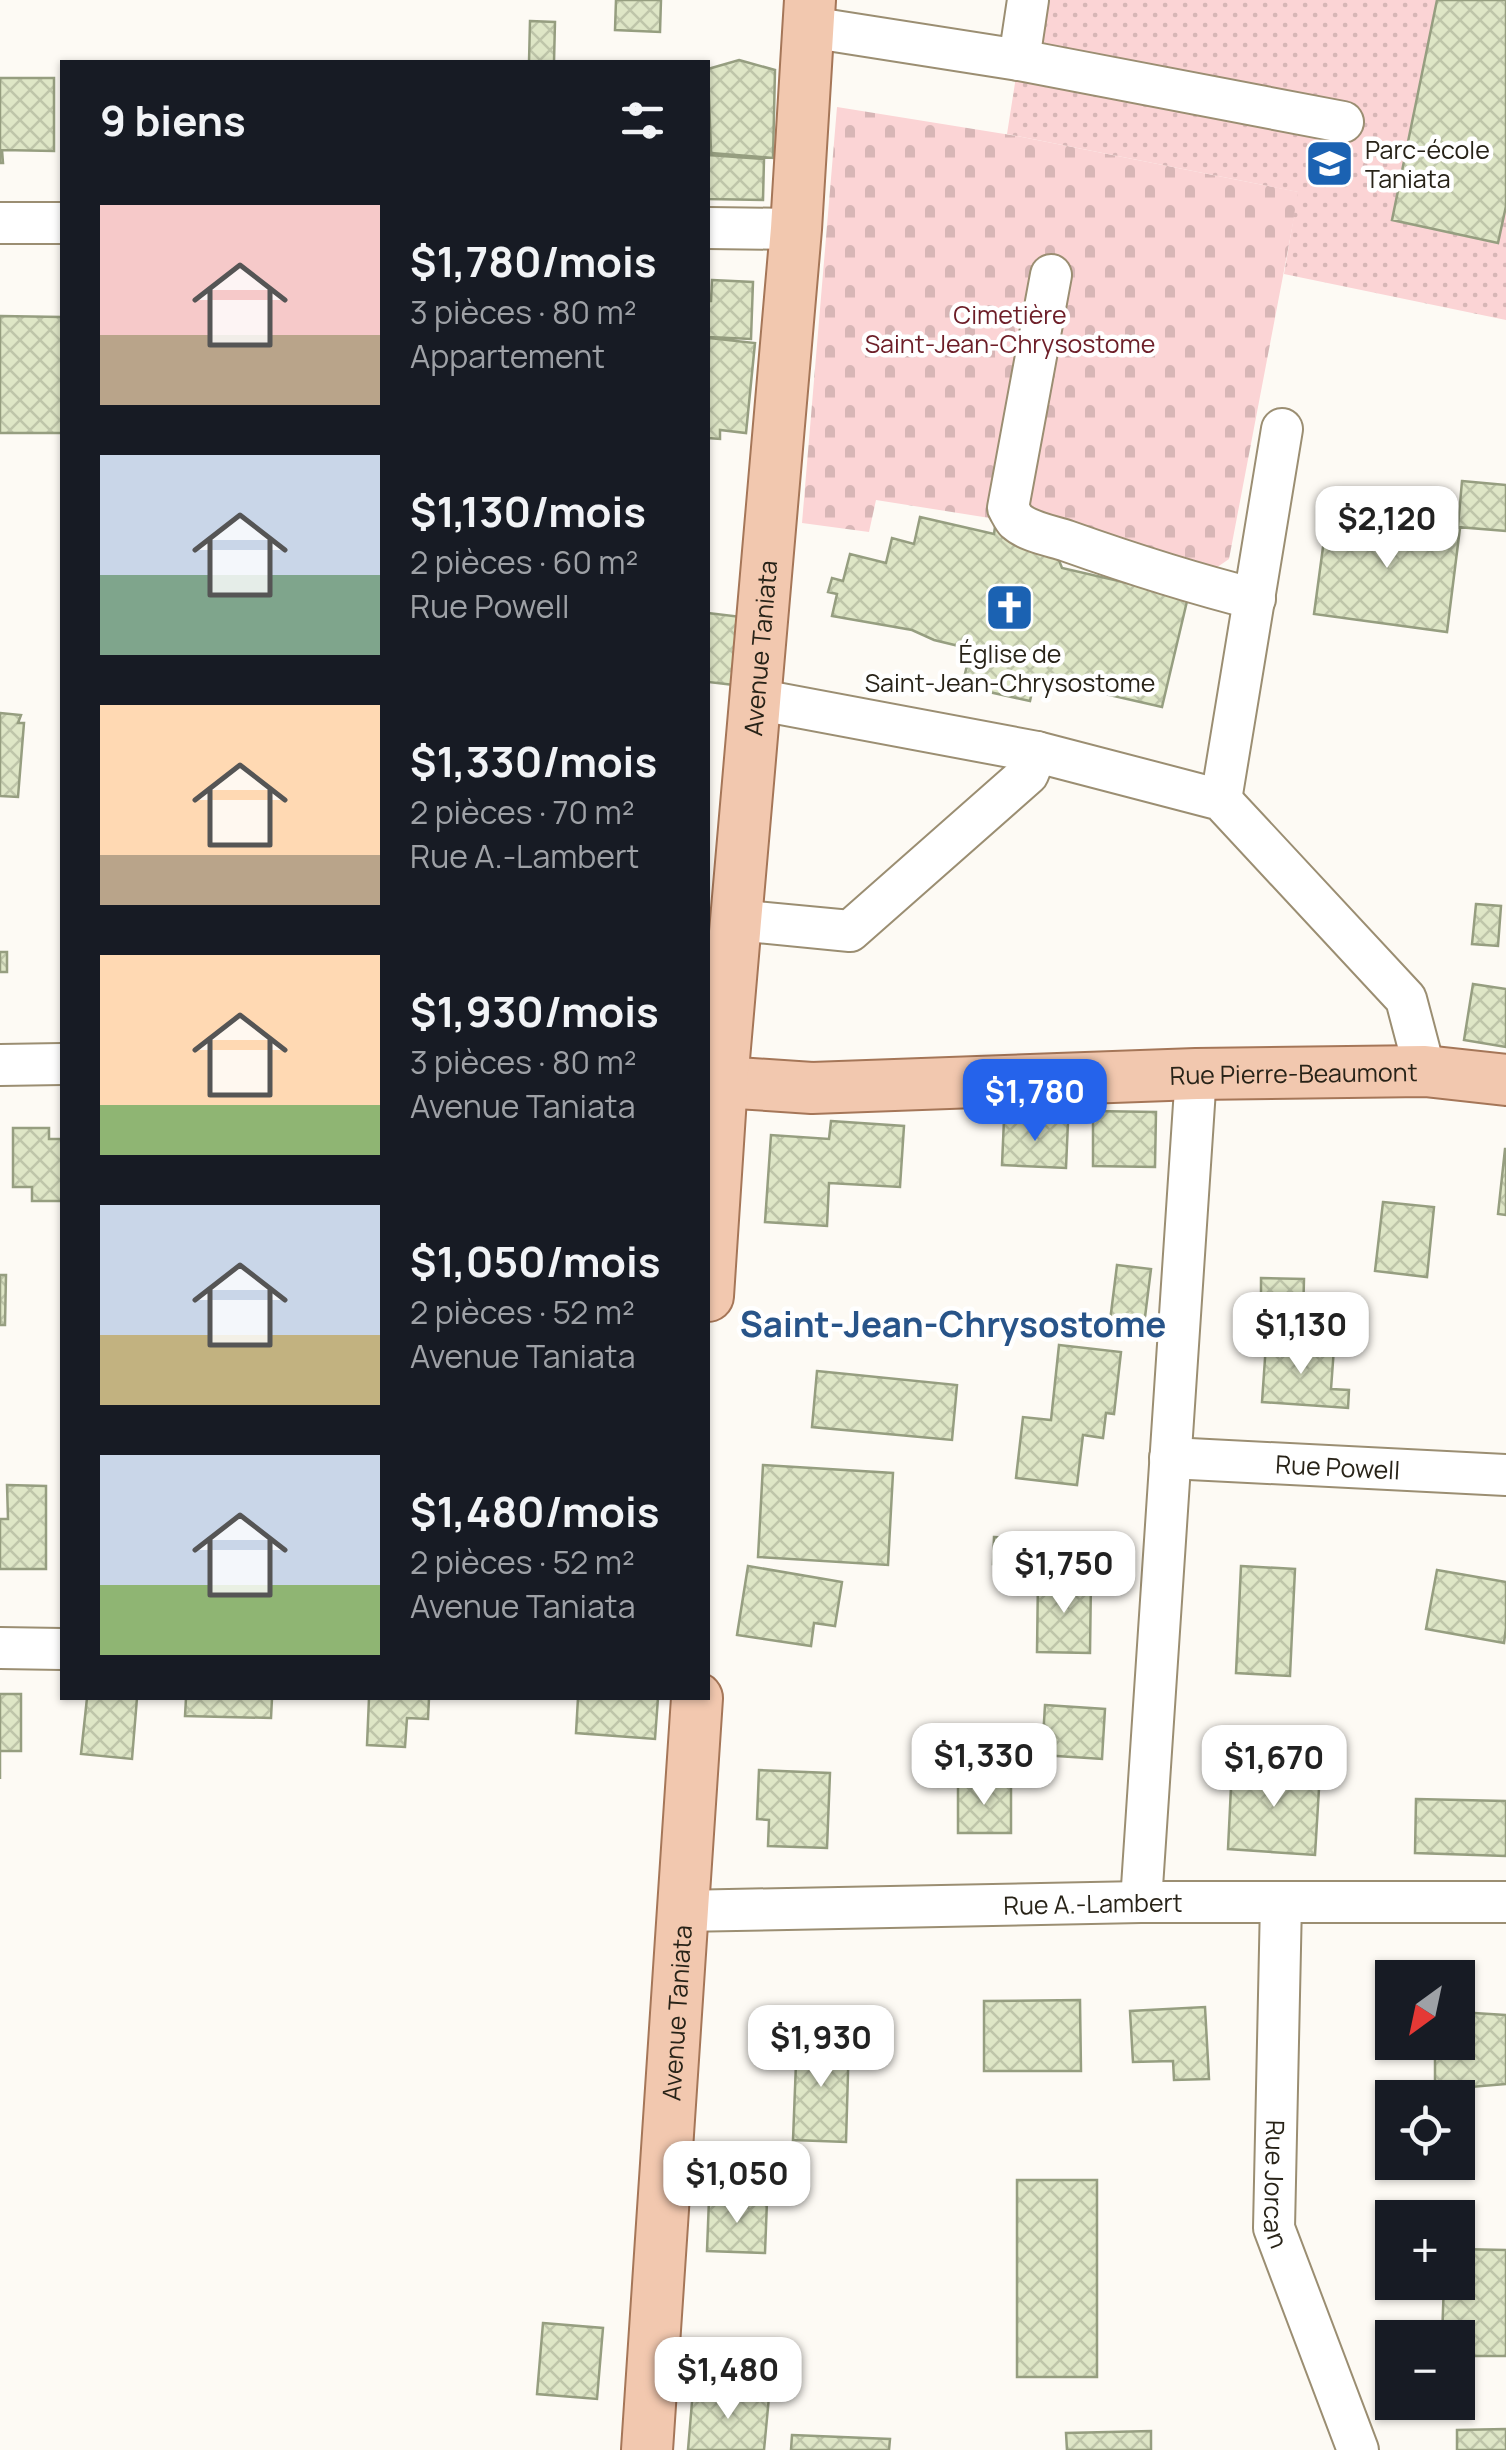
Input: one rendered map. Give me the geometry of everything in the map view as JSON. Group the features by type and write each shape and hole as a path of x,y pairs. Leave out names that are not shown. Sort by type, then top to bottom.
{"main road":[{"name":"Avenue Taniata","path":"710,1204 715,1082 736,920 796,229 809,14"},
{"name":"Rue Pierre-Beaumont","path":"715,1082 812,1088 1196,1074 1425,1071 1506,1080"},
{"name":"Avenue Taniata","path":"647,2450 697,1700"}],"street":[{"path":"1019,60 1028,0"},
{"path":"809,14 1019,60 1343,122"},
{"path":"0,223 60,223"},
{"path":"710,228 796,229"},
{"path":"1051,275 1008,508 1013,517 1036,531 1192,583 1255,599"},
{"path":"1221,800 1282,429"},
{"path":"755,700 1037,752 1221,800 1406,999 1425,1071"},
{"path":"736,920 850,931 1028,774 1037,752"},
{"path":"0,1065 60,1064"},
{"path":"1141,1902 1196,1074"},
{"name":"Rue Powell","path":"1170,1458 1506,1475"},
{"path":"0,1648 60,1649"},
{"name":"Rue A.-Lambert","path":"681,1911 1141,1902 1506,1902"},
{"name":"Rue Jorcan","path":"1280,1902 1274,2228 1358,2450"}],"green space":[{"name":"Parc-école Taniata","path":"1028,0 1506,0 1506,320 1284,274 1298,192 1007,134"},
{"name":"Cimetière Saint-Jean-Chrysostome","path":"837,107 1017,136 1299,192 1229,559 1203,577 1047,527 876,500 869,532 802,523"}],"building":[{"path":"616,0 661,0 660,32 615,30"},
{"path":"1437,0 1506,0 1506,206 1498,243 1392,220"},
{"path":"530,21 555,22 554,60 529,60"},
{"path":"739,60 775,70 773,158 711,153 710,68"},
{"path":"0,78 54,78 54,151 2,150 0,163"},
{"path":"710,155 764,159 763,200 710,199"},
{"path":"712,280 753,282 751,339 710,337"},
{"path":"0,316 60,317 60,433 0,433"},
{"path":"710,338 755,343 746,433 720,430 720,439 710,438"},
{"path":"1462,481 1506,485 1506,531 1458,527"},
{"path":"1328,510 1460,528 1447,632 1314,614"},
{"name":"Église de Saint-Jean-Chrysostome","path":"920,517 994,534 995,527 1059,542 1056,553 1062,568 1188,597 1162,707 1035,678 1030,701 962,686 971,649 912,630 832,616 837,594 828,592 832,578 843,581 850,554 886,563 892,538 914,544"},
{"path":"710,613 750,618 743,686 710,682"},
{"path":"0,713 21,715 18,723 24,723 18,797 0,796"},
{"path":"1476,904 1501,906 1498,946 1472,944"},
{"path":"0,952 7,952 7,972 0,972"},
{"path":"1473,984 1506,989 1506,1047 1464,1040"},
{"path":"1093,1111 1156,1112 1155,1167 1093,1166"},
{"path":"1004,1119 1068,1122 1066,1168 1002,1165"},
{"path":"831,1121 904,1126 900,1187 829,1183 827,1226 765,1222 771,1135 829,1139"},
{"path":"13,1128 49,1128 49,1139 60,1139 60,1201 32,1201 32,1187 13,1187"},
{"path":"1506,1149 1506,1215 1498,1214"},
{"path":"1383,1202 1434,1207 1427,1277 1375,1271"},
{"path":"1117,1265 1151,1269 1144,1325 1110,1321"},
{"path":"0,1275 6,1275 5,1325 0,1325"},
{"path":"1261,1278 1304,1279 1303,1318 1261,1318"},
{"path":"1266,1344 1334,1348 1331,1389 1349,1390 1348,1408 1262,1402"},
{"path":"1059,1345 1121,1352 1114,1414 1106,1413 1103,1438 1083,1435 1077,1485 1016,1478 1023,1417 1051,1420"},
{"path":"817,1371 957,1385 952,1440 812,1427"},
{"path":"763,1465 893,1473 888,1565 758,1557"},
{"path":"7,1485 46,1486 46,1569 0,1569 0,1519 8,1519"},
{"path":"994,1537 1042,1540 1040,1567 993,1564"},
{"path":"748,1566 842,1582 835,1626 814,1623 811,1646 737,1635"},
{"path":"1241,1566 1295,1569 1290,1676 1236,1673"},
{"path":"1437,1570 1506,1582 1504,1643 1426,1629"},
{"path":"1038,1578 1091,1579 1090,1653 1037,1652"},
{"path":"0,1694 21,1694 21,1751 0,1751"},
{"path":"87,1700 137,1700 132,1759 81,1754"},
{"path":"186,1700 272,1700 271,1718 185,1716"},
{"path":"369,1700 429,1700 428,1719 407,1718 405,1747 367,1745"},
{"path":"578,1700 658,1700 655,1739 576,1733"},
{"path":"1045,1705 1105,1709 1102,1759 1042,1755"},
{"path":"1232,1766 1320,1772 1315,1855 1228,1849"},
{"path":"759,1770 830,1773 827,1848 768,1846 769,1820 757,1819"},
{"path":"958,1783 1011,1783 1011,1833 958,1833"},
{"path":"1416,1799 1506,1801 1506,1856 1415,1853"},
{"path":"1080,2000 1081,2071 984,2071 984,2001"},
{"path":"1205,2007 1209,2079 1174,2080 1173,2061 1133,2062 1130,2011"},
{"path":"1475,2013 1506,2015 1506,2084 1475,2087 1475,2080 1435,2080 1435,2060 1475,2060"},
{"path":"797,2037 849,2039 846,2142 793,2140"},
{"path":"1017,2180 1097,2180 1097,2377 1017,2377"},
{"path":"709,2199 767,2201 765,2253 707,2251"},
{"path":"1475,2249 1506,2250 1506,2356 1475,2356 1475,2320 1443,2320 1443,2300 1475,2300"},
{"path":"543,2323 603,2328 597,2399 537,2394"},
{"path":"693,2390 769,2397 764,2450 688,2450"},
{"path":"1506,2429 1506,2450 1457,2450 1457,2430"},
{"path":"1151,2431 1151,2450 1067,2450 1066,2433"},
{"path":"792,2435 890,2439 889,2450 791,2450"}],"place":[{"name":"Parc-école Taniata","path":"1330,163"},
{"name":"Église de Saint-Jean-Chrysostome","path":"1010,607"}],"district":[{"name":"Saint-Jean-Chrysostome","path":"953,1324"}]}
